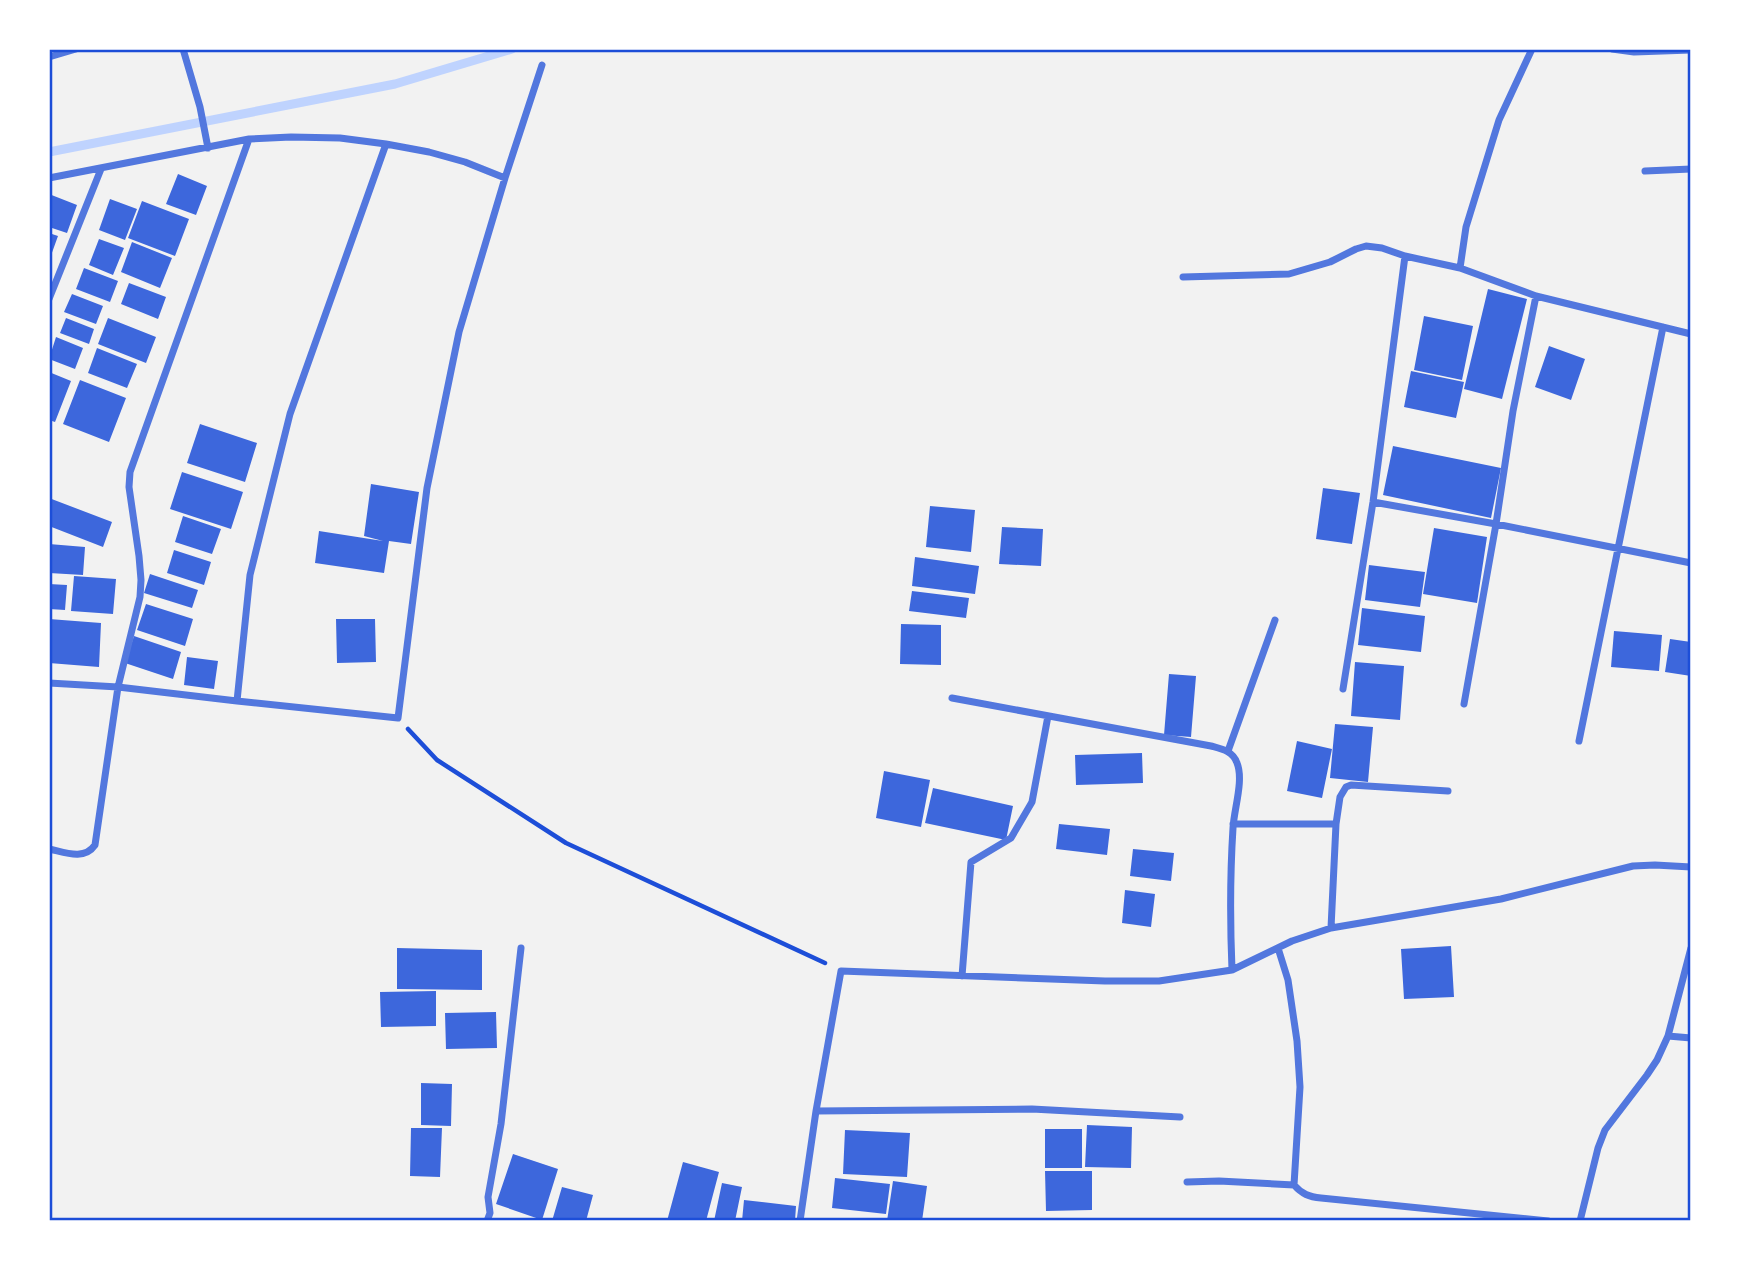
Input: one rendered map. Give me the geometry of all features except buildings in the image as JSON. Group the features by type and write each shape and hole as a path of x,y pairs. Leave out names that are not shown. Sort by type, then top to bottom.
{"street":[{"path":"49,57 76,49"},
{"path":"183,49 200,107 208,148"},
{"path":"1460,268 1466,227 1499,120 1532,49"},
{"path":"1612,49 1634,52 1691,50"},
{"path":"49,683 118,687 398,718 427,488 459,332 542,65"},
{"path":"49,178 248,139 291,137 340,138 429,152 465,162 505,178"},
{"path":"49,849 79,855 92,850 95,845 118,687 141,580 129,487 130,472 248,139"},
{"path":"237,701 250,575 290,414 386,144"},
{"path":"49,299 102,169"},
{"path":"1644,171 1691,169"},
{"path":"1183,277 1289,274 1330,262 1366,246 1382,247 1404,259 1460,268 1536,296 1691,334"},
{"path":"1343,689 1373,502 1404,259"},
{"path":"1464,704 1513,411 1536,296"},
{"path":"1579,740 1663,327"},
{"path":"1373,502 1691,563"},
{"path":"1228,751 1275,620"},
{"path":"952,698 1228,751 1237,761 1240,778 1233,824 1229,901 1231,970"},
{"path":"962,976 971,862 1011,838 1032,802 1048,716"},
{"path":"1331,928 1336,824 1340,797 1346,787 1351,785 1448,791"},
{"path":"1233,824 1336,824"},
{"path":"800,1221 841,971 1159,981 1231,970 1292,941 1331,928 1501,900 1633,866 1691,866"},
{"path":"487,1221 521,948"},
{"path":"1278,948 1289,980 1297,1041 1300,1087 1294,1185"},
{"path":"1580,1221 1605,1130 1647,1075 1668,1036 1691,948"},
{"path":"1668,1036 1691,1038"},
{"path":"816,1111 1032,1109 1180,1117"},
{"path":"1187,1182 1294,1185 1311,1197 1548,1221"}],"path":[{"path":"398,718 437,760 566,843 841,971"}],"waterway":[{"path":"49,152 395,84 512,49"}]}
